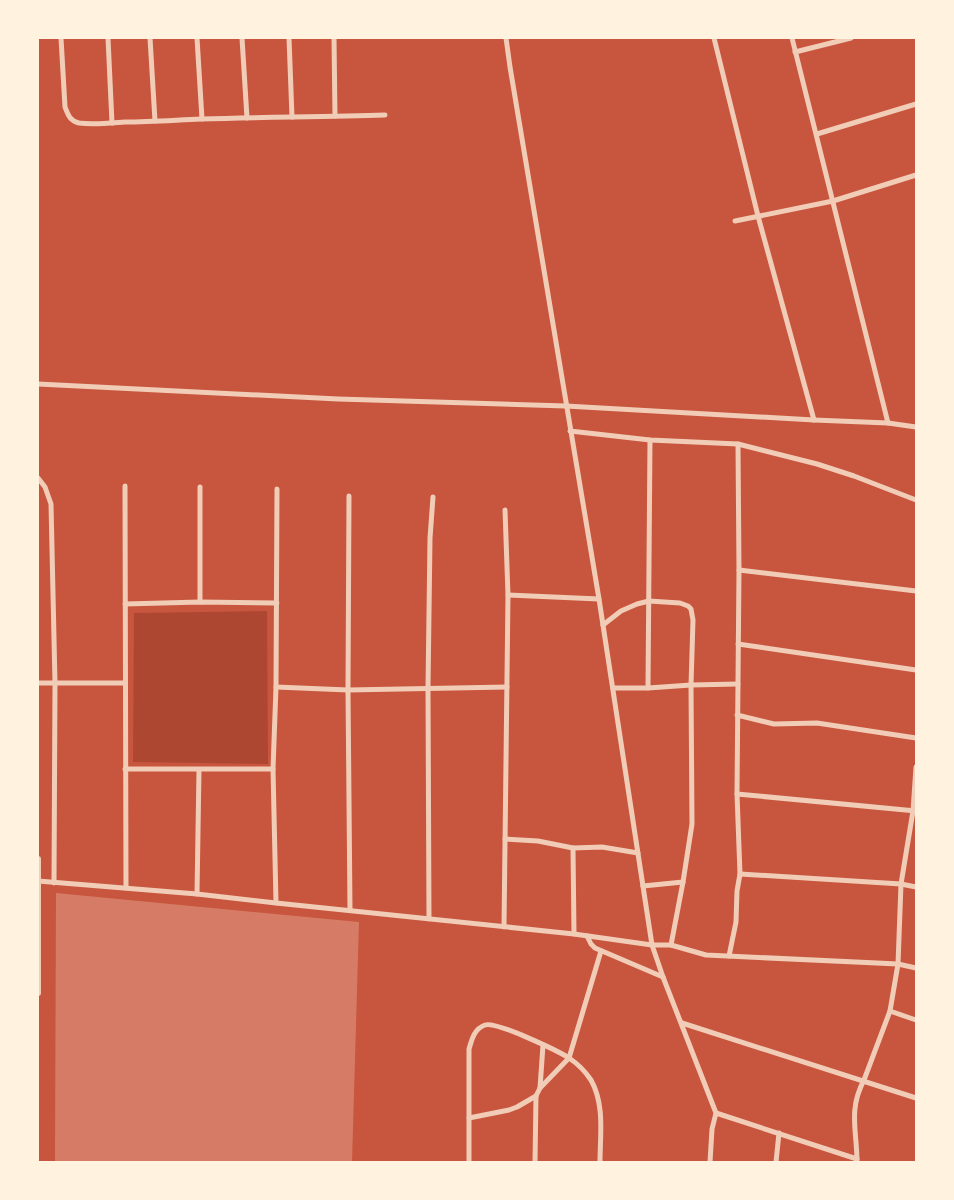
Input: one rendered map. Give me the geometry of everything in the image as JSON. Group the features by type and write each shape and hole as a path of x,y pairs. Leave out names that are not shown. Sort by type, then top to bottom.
{"street":[{"path":"61,38 65,107 72,120 79,123 385,115"},
{"path":"108,38 112,123"},
{"path":"150,38 155,121"},
{"path":"197,38 202,119"},
{"path":"242,38 246,118"},
{"path":"289,38 292,117"},
{"path":"334,38 335,116"},
{"path":"506,38 599,598 652,945 716,1113 712,1129 710,1162"},
{"path":"714,38 758,216 814,420"},
{"path":"792,38 888,423"},
{"path":"795,52 851,38"},
{"path":"817,134 916,104"},
{"path":"735,221 833,201 916,175"},
{"path":"38,384 338,399 566,406 888,423 916,427"},
{"path":"570,431 650,440 738,444 818,464 916,500"},
{"path":"648,688 650,440"},
{"path":"729,956 736,922 736,891 740,874 737,715 738,444"},
{"path":"38,478 45,487 51,504 55,683 54,883"},
{"path":"125,486 126,888"},
{"path":"200,487 200,602"},
{"path":"276,903 273,769 276,687 277,489"},
{"path":"349,496 350,910"},
{"path":"429,919 428,688 430,538 433,497"},
{"path":"504,927 508,595 505,510"},
{"path":"739,570 916,591"},
{"path":"508,595 599,598"},
{"path":"603,625 620,611 649,601 671,602 688,606 691,609 692,824 671,945"},
{"path":"125,604 200,602 277,603"},
{"path":"738,644 916,670"},
{"path":"38,683 125,683"},
{"path":"613,688 738,684"},
{"path":"276,687 348,690 507,687"},
{"path":"737,715 774,724 817,723 916,738"},
{"path":"716,1113 858,1161 854,1126 855,1104 858,1090 864,1080 890,1011 898,964 901,884 915,811 916,766"},
{"path":"125,769 273,769"},
{"path":"197,894 199,770"},
{"path":"738,794 915,811"},
{"path":"505,839 538,841 574,848 602,847 638,853"},
{"path":"574,848 574,934"},
{"path":"38,859 38,993"},
{"path":"740,874 901,884 916,887"},
{"path":"38,882 197,894 574,934 652,945 671,945 706,955 898,964 916,968"},
{"path":"643,886 683,882"},
{"path":"587,936 591,944 600,951 663,977"},
{"path":"535,1162 536,1096 540,1088 569,1058 600,951"},
{"path":"890,1011 916,1020"},
{"path":"682,1023 916,1098"},
{"path":"469,1162 470,1049 474,1035 479,1028 487,1024 501,1027 543,1045 569,1058 583,1069 591,1081 600,1109 600,1162"},
{"path":"540,1088 543,1045"},
{"path":"469,1118 509,1110 536,1096"},
{"path":"776,1162 779,1133"}],"shaded area":[{"path":"267,611 268,764 133,762 134,613"}],"building":[{"path":"56,893 359,922 352,1162 55,1162"}]}
